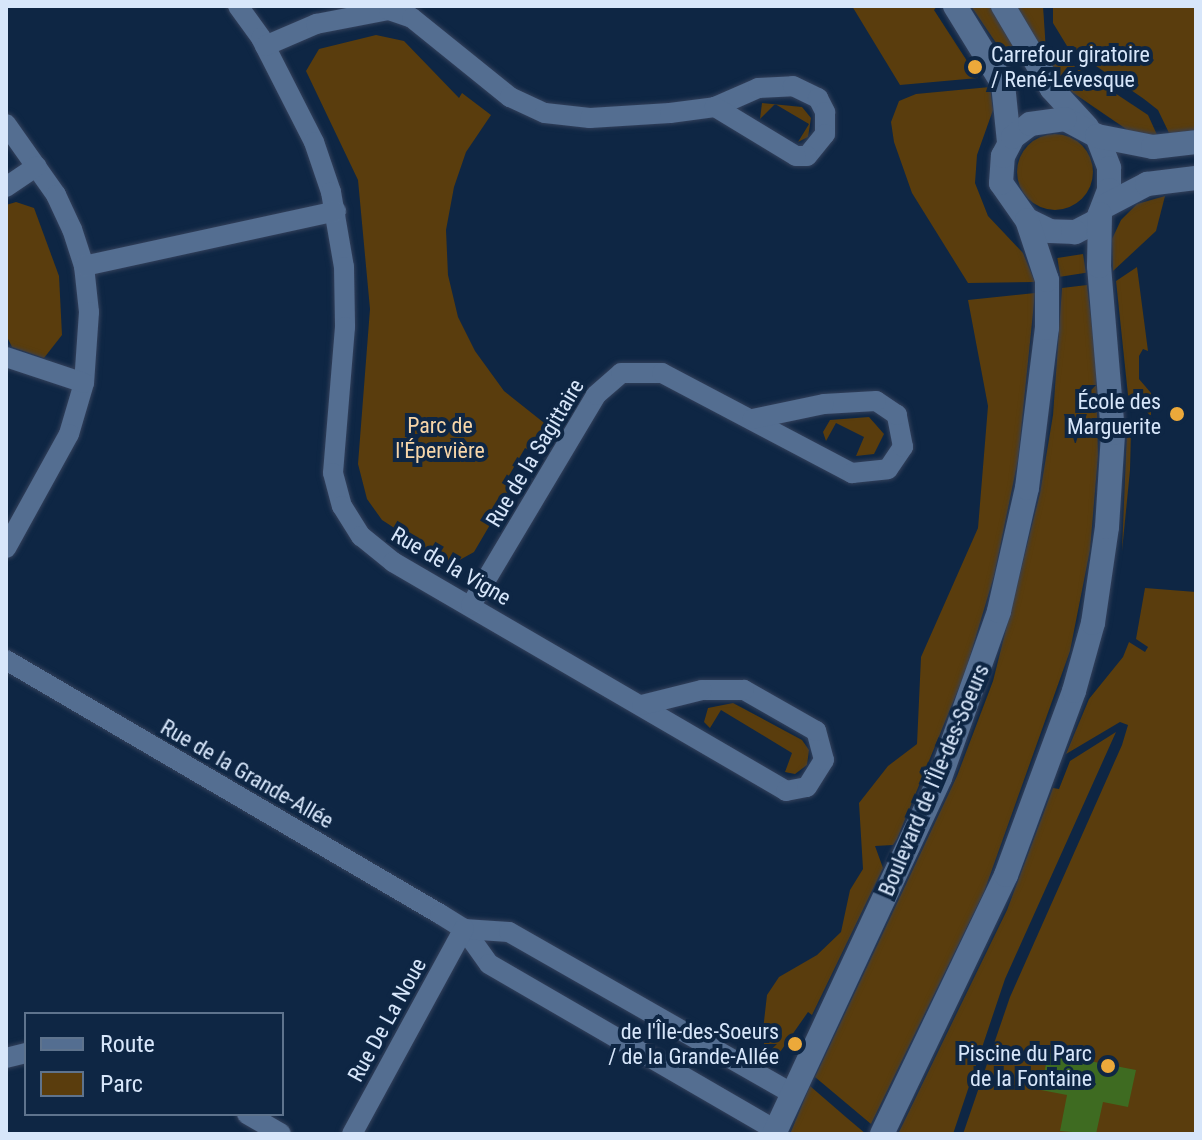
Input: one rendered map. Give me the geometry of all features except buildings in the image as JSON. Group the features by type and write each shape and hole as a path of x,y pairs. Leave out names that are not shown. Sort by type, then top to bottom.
{"street":[{"name":"Rue de la Vigne","path":"238,6 265,46 321,158 336,211 345,306 333,461 338,495 353,526 378,552 786,791 807,787 824,760 816,731 744,690 702,690 642,705"},
{"path":"955,6 1003,84 1009,142 1001,183 1027,220 1050,231 1075,232 1093,225 1102,210 1147,184 1196,178"},
{"path":"882,1134 1006,875 1074,691 1093,623 1107,527 1113,433 1112,378 1099,266 1102,210 1109,168 1093,132 1052,89 1003,6"},
{"path":"265,46 316,24 389,10 412,18 510,97 545,113 616,118 715,107 758,88 793,86 818,98 827,119 825,134 807,156 796,156 715,107"},
{"path":"1009,142 1023,128 1051,119 1153,147 1196,142"},
{"path":"6,124 37,166 64,211 84,266 89,336 84,383 57,460 6,548"},
{"path":"6,187 37,166"},
{"path":"84,266 336,211"},
{"name":"Boulevard de l'Île-des-Soeurs","path":"775,1132 940,778 1004,593 1034,445 1048,310 1045,269 1027,220"},
{"path":"6,357 84,383"},
{"name":"Rue de la Sagittaire","path":"471,605 596,395 614,376 629,370 654,370 852,473 888,469 903,447 897,415 876,401 824,404 753,419"},
{"name":"Rue de la Grande-Allée","path":"6,660 464,929 489,964 775,1132"},
{"name":"Rue de la Grande-Allée","path":"464,929 509,932 791,1093"},
{"name":"Rue De La Noue","path":"352,1134 464,929"},
{"path":"250,1116 281,1134"}],"green space":[{"path":"852,6 937,6 934,10 978,78 900,85"},
{"path":"971,6 991,6 1023,61 1011,65"},
{"path":"1016,6 1043,6 1046,51 1042,53"},
{"path":"1053,6 1196,7 1196,131 1170,135 1158,110 1067,46 1053,23"},
{"name":"Parc de l'Épervière","path":"376,35 404,41 459,98 462,93 491,115 466,152 454,187 446,230 448,275 458,317 475,351 504,391 548,426 533,452 525,448 504,484 511,489 474,552 456,562 444,560 382,520 367,499 358,464 370,309 358,180 306,71 319,49"},
{"path":"1065,60 1148,115 1158,137 1129,131 1069,90 1047,63"},
{"path":"990,87 993,110 977,155 975,183 988,216 1023,253 1035,282 968,283 912,193 894,142 891,122 899,101 916,94"},
{"path":"762,103 775,104 760,119"},
{"path":"776,104 802,107 811,118 808,137 798,142 809,124"},
{"path":"1055,134 1069,137 1082,145 1090,158 1093,172 1090,186 1082,199 1069,207 1055,210 1041,207 1028,199 1020,186 1017,172 1020,158 1028,145 1041,137"},
{"path":"1165,196 1156,231 1113,271 1112,239 1121,220 1137,204"},
{"path":"16,202 34,208 59,276 62,335 44,358 12,347 6,335 6,205"},
{"path":"1083,254 1086,273 1060,277 1057,258"},
{"path":"1137,267 1148,351 1143,349 1139,356 1139,379 1151,393 1151,416 1128,395 1116,281"},
{"path":"1087,285 1096,361 1098,456 1090,550 1070,651 984,892 871,1124 815,1077 957,776 993,681 1040,493 1053,415 1062,288"},
{"path":"1035,293 1018,460 994,576 965,673 897,839 893,845 875,846 883,868 812,1015 808,1012 778,1055 764,1046 764,1036 779,1030 774,1024 763,1030 767,995 779,977 817,955 841,932 850,890 863,869 859,803 888,766 917,744 921,657 978,528 988,406 968,300"},
{"path":"869,417 884,434 874,454 856,456 864,437 836,423 826,441 823,432 830,420"},
{"path":"1127,430 1131,430 1130,470 1122,551"},
{"path":"1145,588 1196,592 1196,1134 963,1134 1010,997 1122,745 1128,725 1120,722 1066,754 1089,699 1123,657 1129,642 1145,652 1148,647 1136,639"},
{"path":"733,703 802,740 809,750 807,765 795,774 785,772 792,753 721,710 710,728 704,722 708,708"},
{"path":"1116,732 1005,979 953,1134 898,1134 1007,910 1053,788 1059,789 1070,761"},
{"path":"810,1086 847,1118 866,1134 790,1134"}],"shaded area":[{"path":"1048,1053 1136,1070 1128,1107 1103,1102 1096,1134 1060,1131 1067,1095 1041,1090"}],"place":[{"name":"Carrefour giratoire / René-Lévesque","path":"975,67"},
{"name":"École des Marguerite","path":"1177,414"},
{"name":"de l'Île-des-Soeurs / de la Grande-Allée","path":"795,1044"},
{"name":"Piscine du Parc de la Fontaine","path":"1108,1066"}]}
